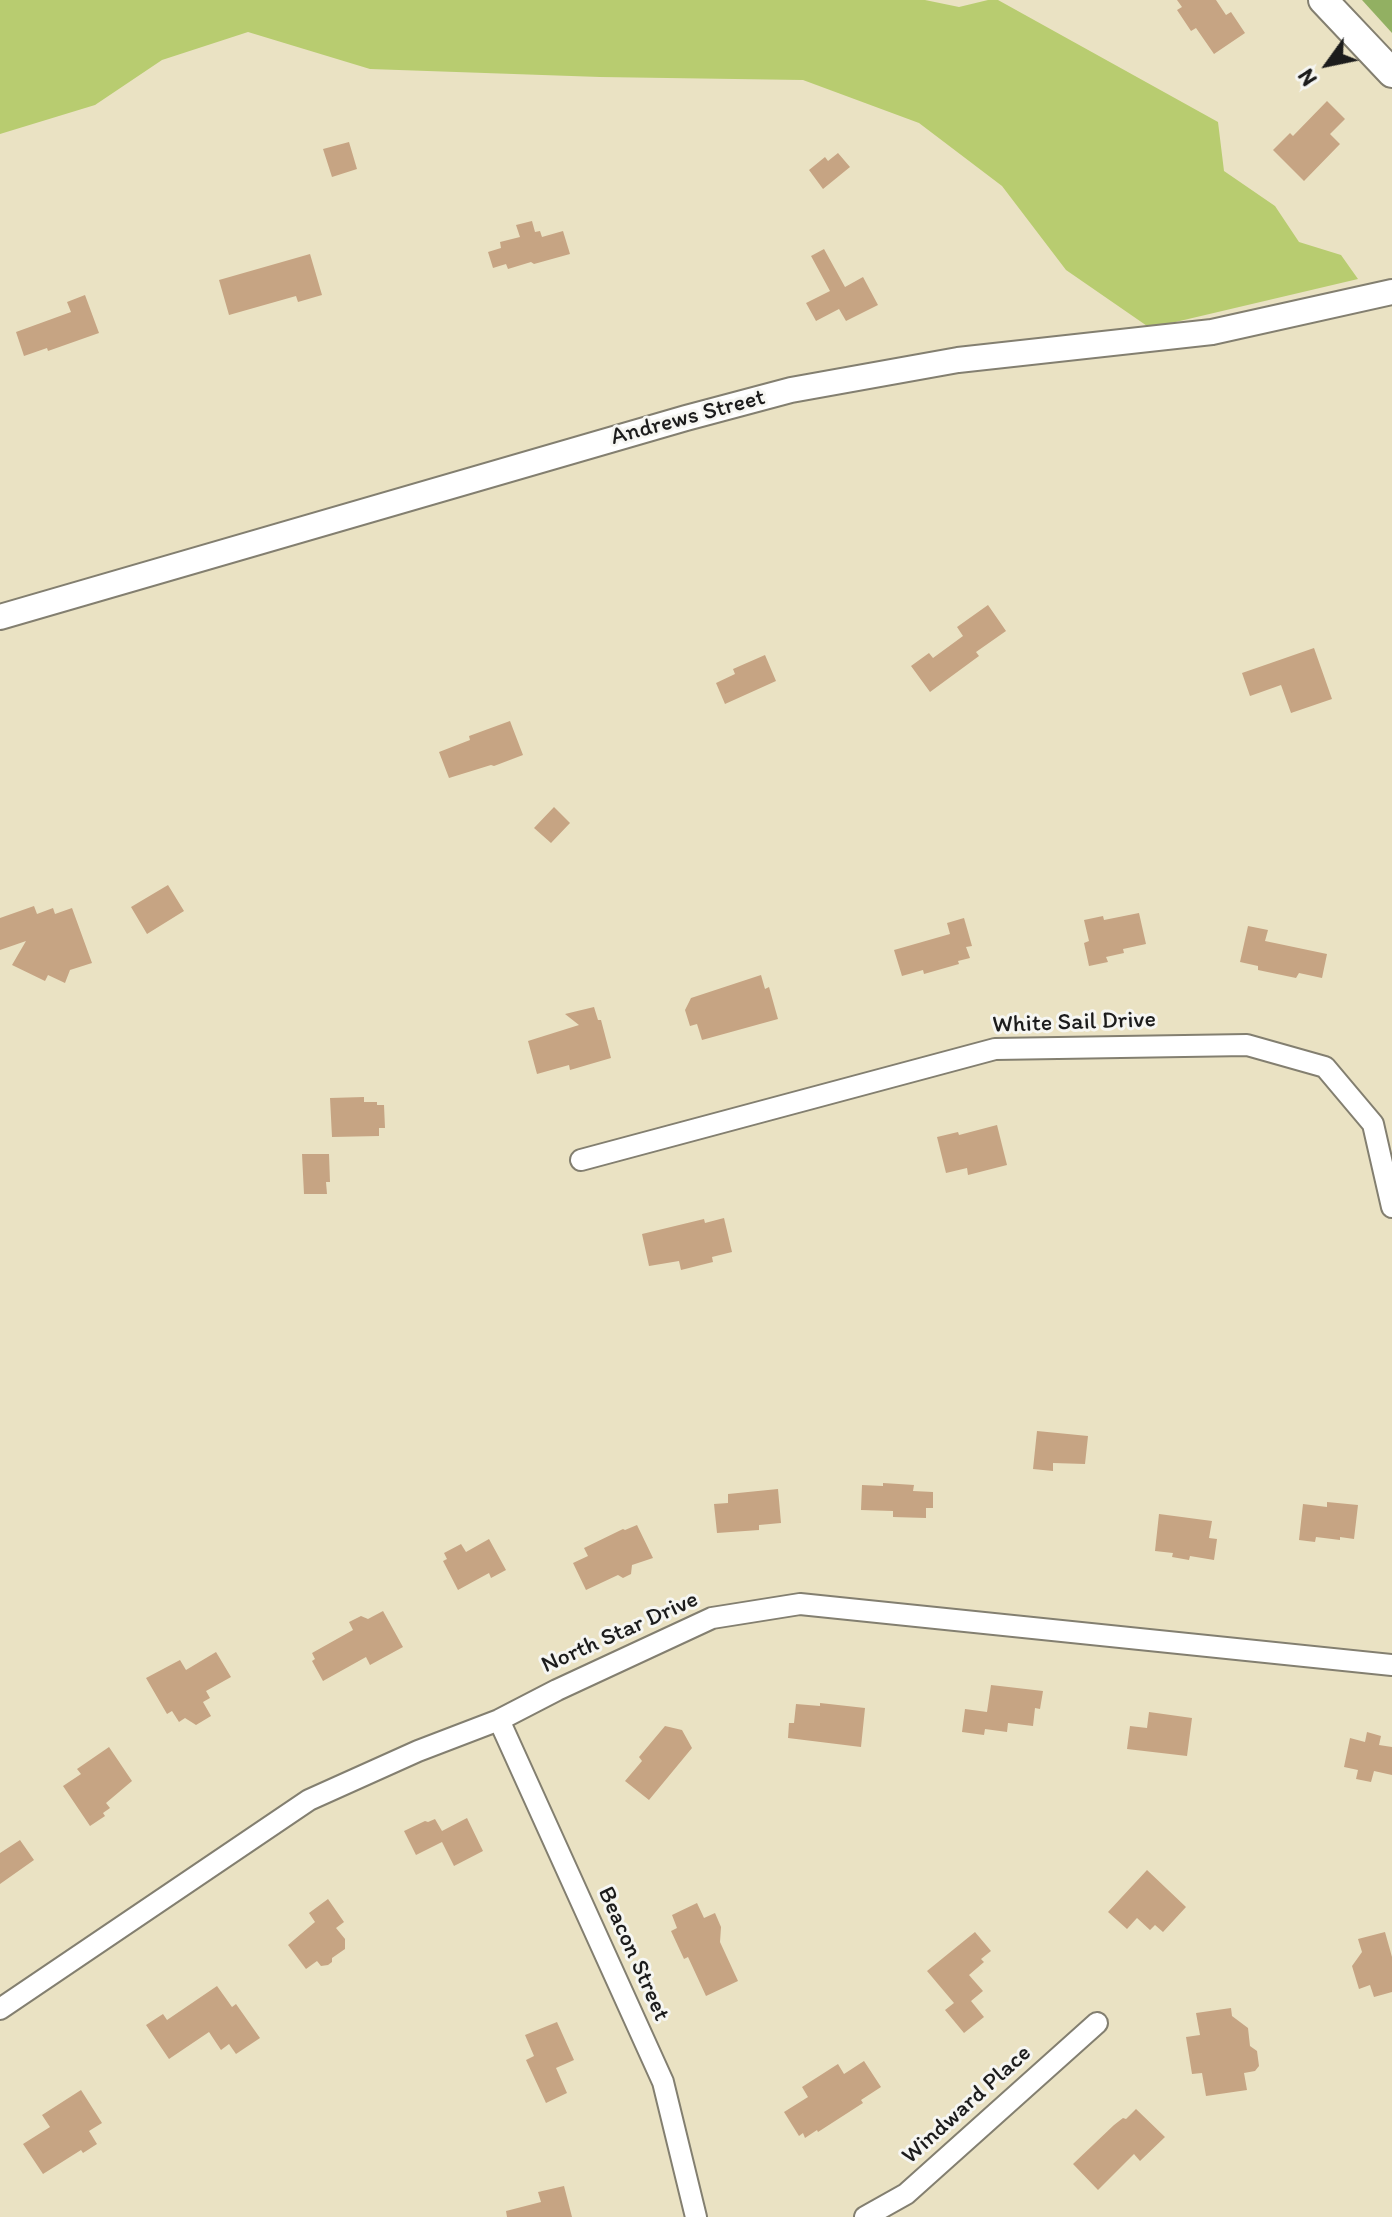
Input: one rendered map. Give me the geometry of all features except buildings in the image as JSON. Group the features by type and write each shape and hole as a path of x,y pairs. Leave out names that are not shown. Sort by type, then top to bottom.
{"main road":[{"path":"1323,0 1392,73"}],"street":[{"name":"Andrews Street","path":"0,617 659,425 791,390 958,360 1212,332 1392,292"},
{"name":"White Sail Drive","path":"581,1160 995,1049 1247,1045 1325,1067 1373,1124 1392,1207"},
{"name":"North Star Drive","path":"0,2009 309,1800 418,1751 499,1720 712,1618 800,1604 1392,1665"},
{"name":"Beacon Street","path":"499,1720 663,2082 696,2217"},
{"name":"Windward Place","path":"865,2217 906,2194 1097,2023"}],"green space":[{"path":"0,0 925,0 959,7 998,0 1218,122 1224,171 1275,206 1299,242 1341,255 1358,279 1150,328 1066,270 1002,186 919,123 803,80 370,69 248,32 162,60 95,105 0,134"},
{"path":"1362,0 1392,0 1392,33"}]}
